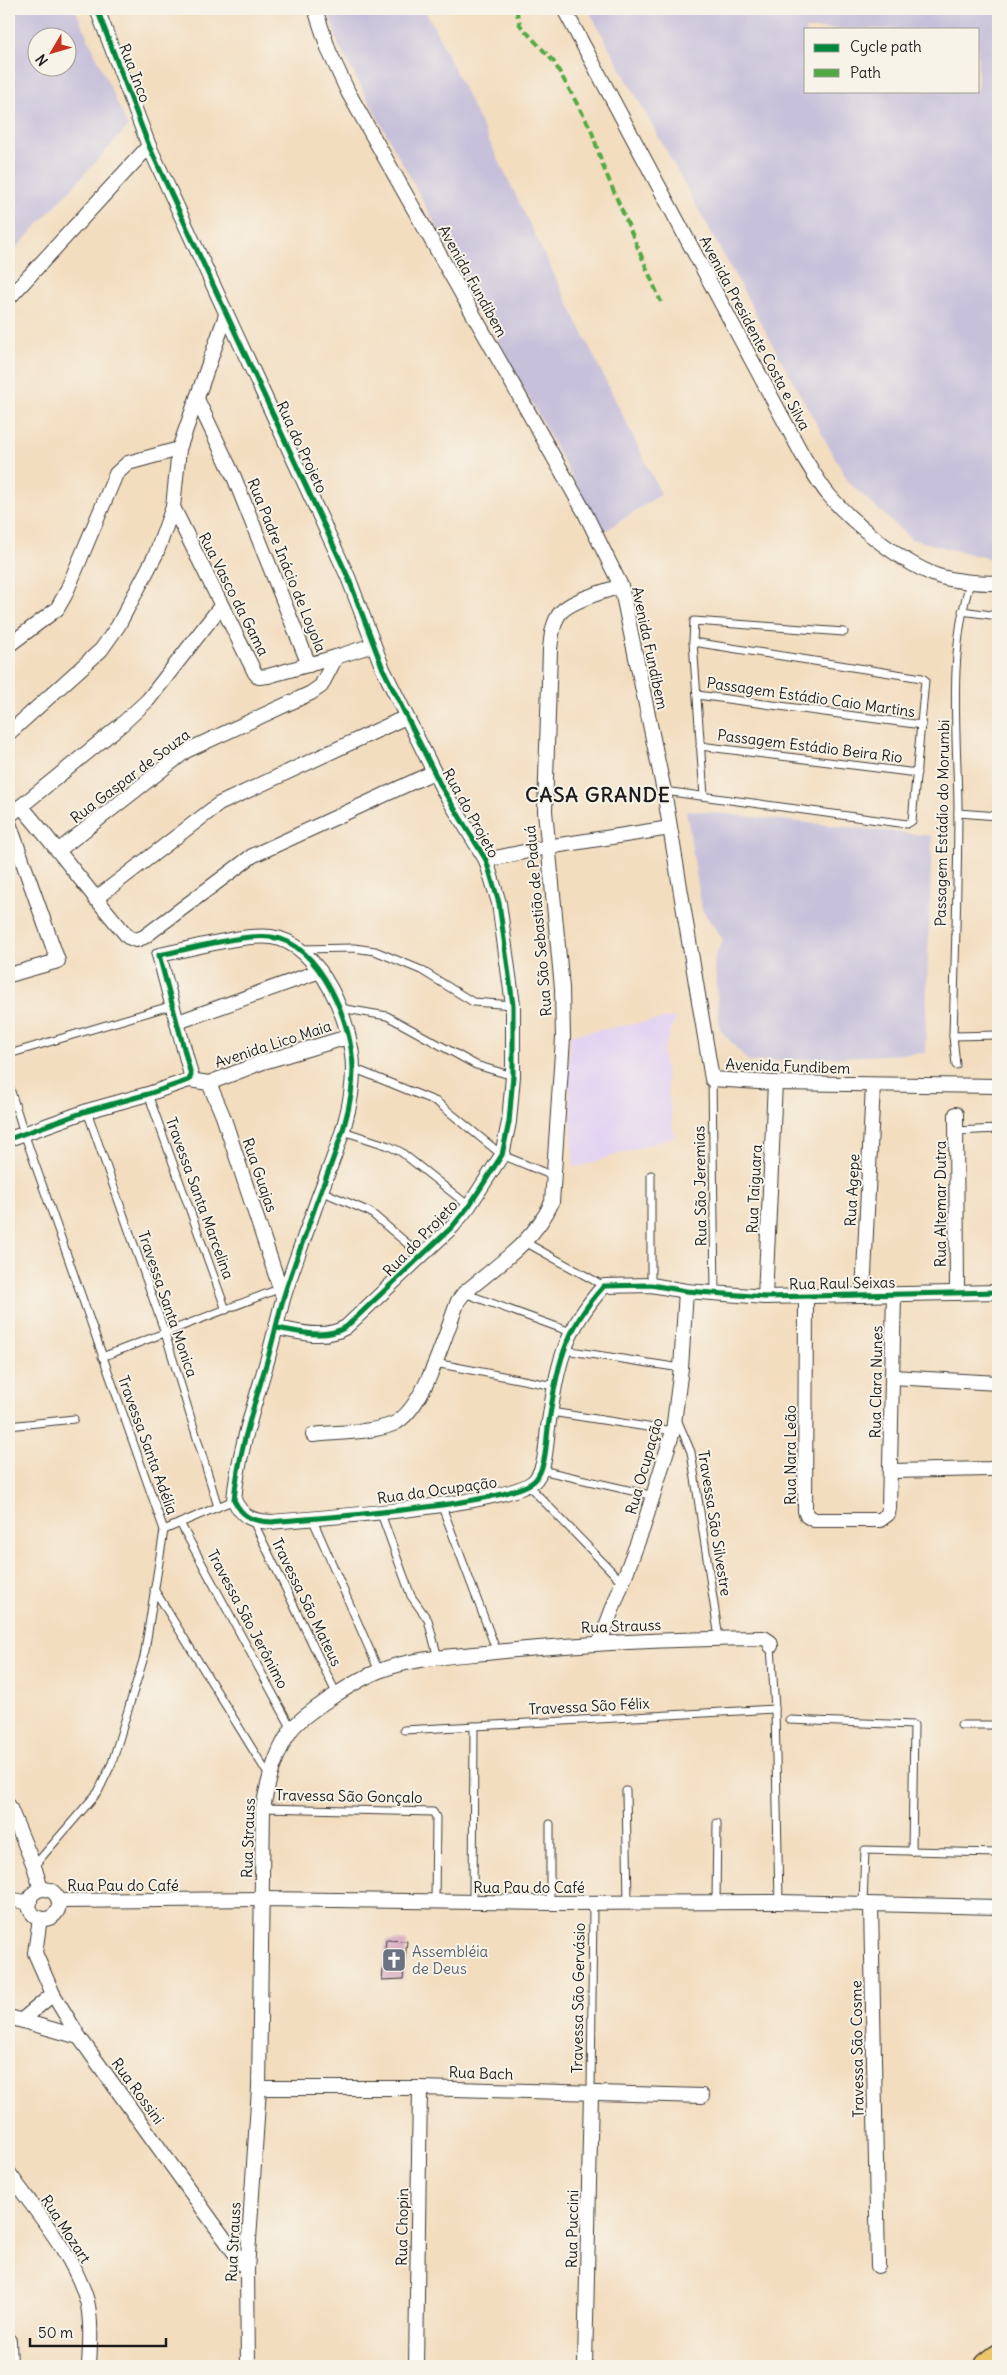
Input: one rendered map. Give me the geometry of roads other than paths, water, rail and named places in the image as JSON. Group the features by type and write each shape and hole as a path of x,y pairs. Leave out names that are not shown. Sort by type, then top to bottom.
{"highway":[{"path":"988,2366 998,2358"}],"street":[{"name":"Rua Inco","path":"97,9 149,146"},
{"name":"Avenida Fundibem","path":"314,9 328,51 348,92 584,511 621,586 664,791 712,1079 775,1083 998,1086"},
{"name":"Avenida Presidente Costa e Silva","path":"564,9 803,456 828,494 858,524 880,542 899,555 937,575 970,583 998,583"},
{"path":"9,298 149,146"},
{"name":"Rua do Projeto","path":"149,146 348,577 373,645 406,717 460,820 486,860 500,911 513,1005 514,1076 509,1122 502,1155 469,1206 423,1257 346,1327 336,1333 325,1335 277,1328"},
{"path":"9,734 65,684 106,642 118,626 156,554 173,507 179,449 226,315"},
{"name":"Rua Padre Inácio de Loyola","path":"197,399 234,477 310,665"},
{"path":"9,645 57,609 65,595 116,474 128,463 179,449"},
{"name":"Rua Vasco da Gama","path":"173,507 220,606 259,677 336,657"},
{"name":"Rua São Sebastião de Paduá","path":"464,1293 525,1242 547,1213 552,1202 563,1038 562,988 545,811 552,632 558,614 584,598 621,586"},
{"path":"9,816 121,725 148,700 220,606"},
{"path":"336,657 373,645"},
{"name":"Rua Gaspar de Souza","path":"59,850 186,751 312,693 321,686 336,657"},
{"path":"95,899 219,804 406,717"},
{"path":"21,806 59,850 95,899 128,937 136,940 144,937 252,856 434,772"},
{"path":"9,823 58,961 9,975"},
{"path":"486,860 547,847 670,828"},
{"path":"189,1080 191,1075 174,1005 159,955 249,937 271,937 288,941 300,949 320,971 340,1008 348,1037 353,1068 343,1131 283,1292 277,1328 246,1434 234,1500 244,1516 252,1521"},
{"path":"178,1022 320,971"},
{"name":"Avenida Lico Maia","path":"210,1083 263,1062 348,1037"},
{"path":"9,1139 87,1111 189,1080 210,1083"},
{"name":"Rua Guajas","path":"210,1083 283,1292"},
{"name":"Rua Taiguara","path":"765,1297 775,1083"},
{"name":"Rua Agepe","path":"863,1295 873,1085"},
{"name":"Rua Altemar Dutra","path":"956,1114 957,1293"},
{"path":"529,1486 541,1470 554,1386 563,1350 570,1332 581,1313 604,1286 652,1285 686,1291"},
{"name":"Rua Raul Seixas","path":"686,1291 765,1297 998,1292"},
{"name":"Rua Ocupação","path":"600,1642 654,1496 673,1432 681,1368 686,1291"},
{"path":"313,1435 380,1427 403,1418 414,1407 435,1363 458,1301 464,1293"},
{"name":"Rua Clara Nunes","path":"890,1471 894,1294"},
{"name":"Rua Nara Leão","path":"806,1296 807,1516 814,1520 880,1520 885,1518 889,1508 890,1471"},
{"path":"892,1377 998,1383"},
{"path":"890,1471 990,1470 998,1467"},
{"name":"Rua da Ocupação","path":"252,1521 272,1522 441,1504 507,1493 529,1486"},
{"name":"Rua Strauss","path":"248,2366 247,2270 259,2088 263,1808 268,1776 292,1729 337,1695 379,1671 438,1658 600,1642 764,1638 770,1642 771,1646"},
{"path":"9,1806 34,1866 41,1889"},
{"path":"41,1889 54,1893 59,1901 54,1914 40,1918 32,1912 30,1903 33,1894 41,1889"},
{"path":"9,1899 30,1903"},
{"name":"Rua Pau do Café","path":"59,1901 262,1899 550,1904 779,1902 998,1907"},
{"name":"Travessa São Cosme","path":"867,1904 878,2266"},
{"name":"Rua Rossini","path":"40,1918 35,1953 53,1994 79,2036 247,2270"},
{"path":"15,2019 53,1994"},
{"path":"15,2019 79,2036"},
{"name":"Rua Bach","path":"259,2088 420,2088 702,2096"},
{"name":"Rua Chopin","path":"416,2366 420,2088"},
{"name":"Rua Puccini","path":"586,2366 591,2093"},
{"name":"Rua Mozart","path":"9,2174 74,2268 87,2302 90,2334 89,2366"},
{"path":"9,2341 10,2366"}],"lane":[{"name":"Passagem Estádio do Morumbi","path":"956,1065 953,1036 958,813 957,657 962,611 970,583"},
{"path":"962,611 998,616"},
{"path":"704,796 693,623 696,620 844,632"},
{"path":"664,791 907,824 912,821 926,684 922,678 693,642"},
{"name":"Passagem Estádio Caio Martins","path":"697,695 922,725"},
{"name":"Passagem Estádio Beira Rio","path":"700,746 917,773"},
{"path":"958,813 998,816"},
{"path":"300,949 354,948 375,951 421,970 473,1002 513,1005"},
{"path":"9,1054 174,1005"},
{"path":"340,1008 387,1016 476,1065 514,1076"},
{"path":"953,1036 998,1035"},
{"path":"353,1068 437,1102 502,1155 553,1176"},
{"name":"Rua São Jeremias","path":"712,1079 715,1293"},
{"name":"Travessa Santa Adélia","path":"9,1085 24,1134 164,1530 144,1657 112,1764 93,1798 34,1866"},
{"name":"Travessa Santa Marcelina","path":"148,1094 226,1310"},
{"name":"Travessa Santa Monica","path":"87,1111 165,1333 218,1506"},
{"path":"956,1131 998,1129"},
{"path":"343,1131 389,1146 401,1152 469,1206"},
{"path":"651,1175 652,1285"},
{"path":"321,1190 370,1212 423,1257"},
{"path":"525,1242 604,1286"},
{"path":"102,1357 226,1310 283,1292"},
{"path":"464,1293 570,1332"},
{"path":"563,1350 681,1368"},
{"path":"435,1363 554,1386"},
{"path":"550,1412 673,1432"},
{"name":"Travessa São Silvestre","path":"676,1414 691,1452 719,1638"},
{"path":"9,1426 74,1419"},
{"path":"541,1470 654,1496"},
{"path":"529,1486 622,1582"},
{"path":"164,1530 234,1500"},
{"path":"441,1504 497,1652"},
{"path":"380,1511 411,1596 428,1620 438,1658"},
{"path":"312,1518 379,1671"},
{"name":"Travessa São Mateus","path":"252,1521 337,1695"},
{"name":"Travessa São Jerônimo","path":"180,1523 292,1729"},
{"path":"154,1589 268,1776"},
{"path":"771,1646 775,1708 779,1902"},
{"name":"Travessa São Félix","path":"404,1730 775,1708"},
{"path":"789,1720 914,1725 912,1851"},
{"path":"961,1725 998,1726"},
{"path":"473,1903 474,1726"},
{"path":"626,1792 628,1903"},
{"name":"Travessa São Gonçalo","path":"263,1808 433,1812 436,1817 435,1902"},
{"path":"716,1902 717,1823"},
{"path":"550,1824 550,1904"},
{"path":"867,1904 865,1850 998,1853"},
{"name":"Travessa São Gervásio","path":"591,2093 593,1904"}],"place":[{"name":"Assembléia de Deus","path":"394,1960"}],"district":[{"name":"CASA GRANDE","path":"598,794"}]}
